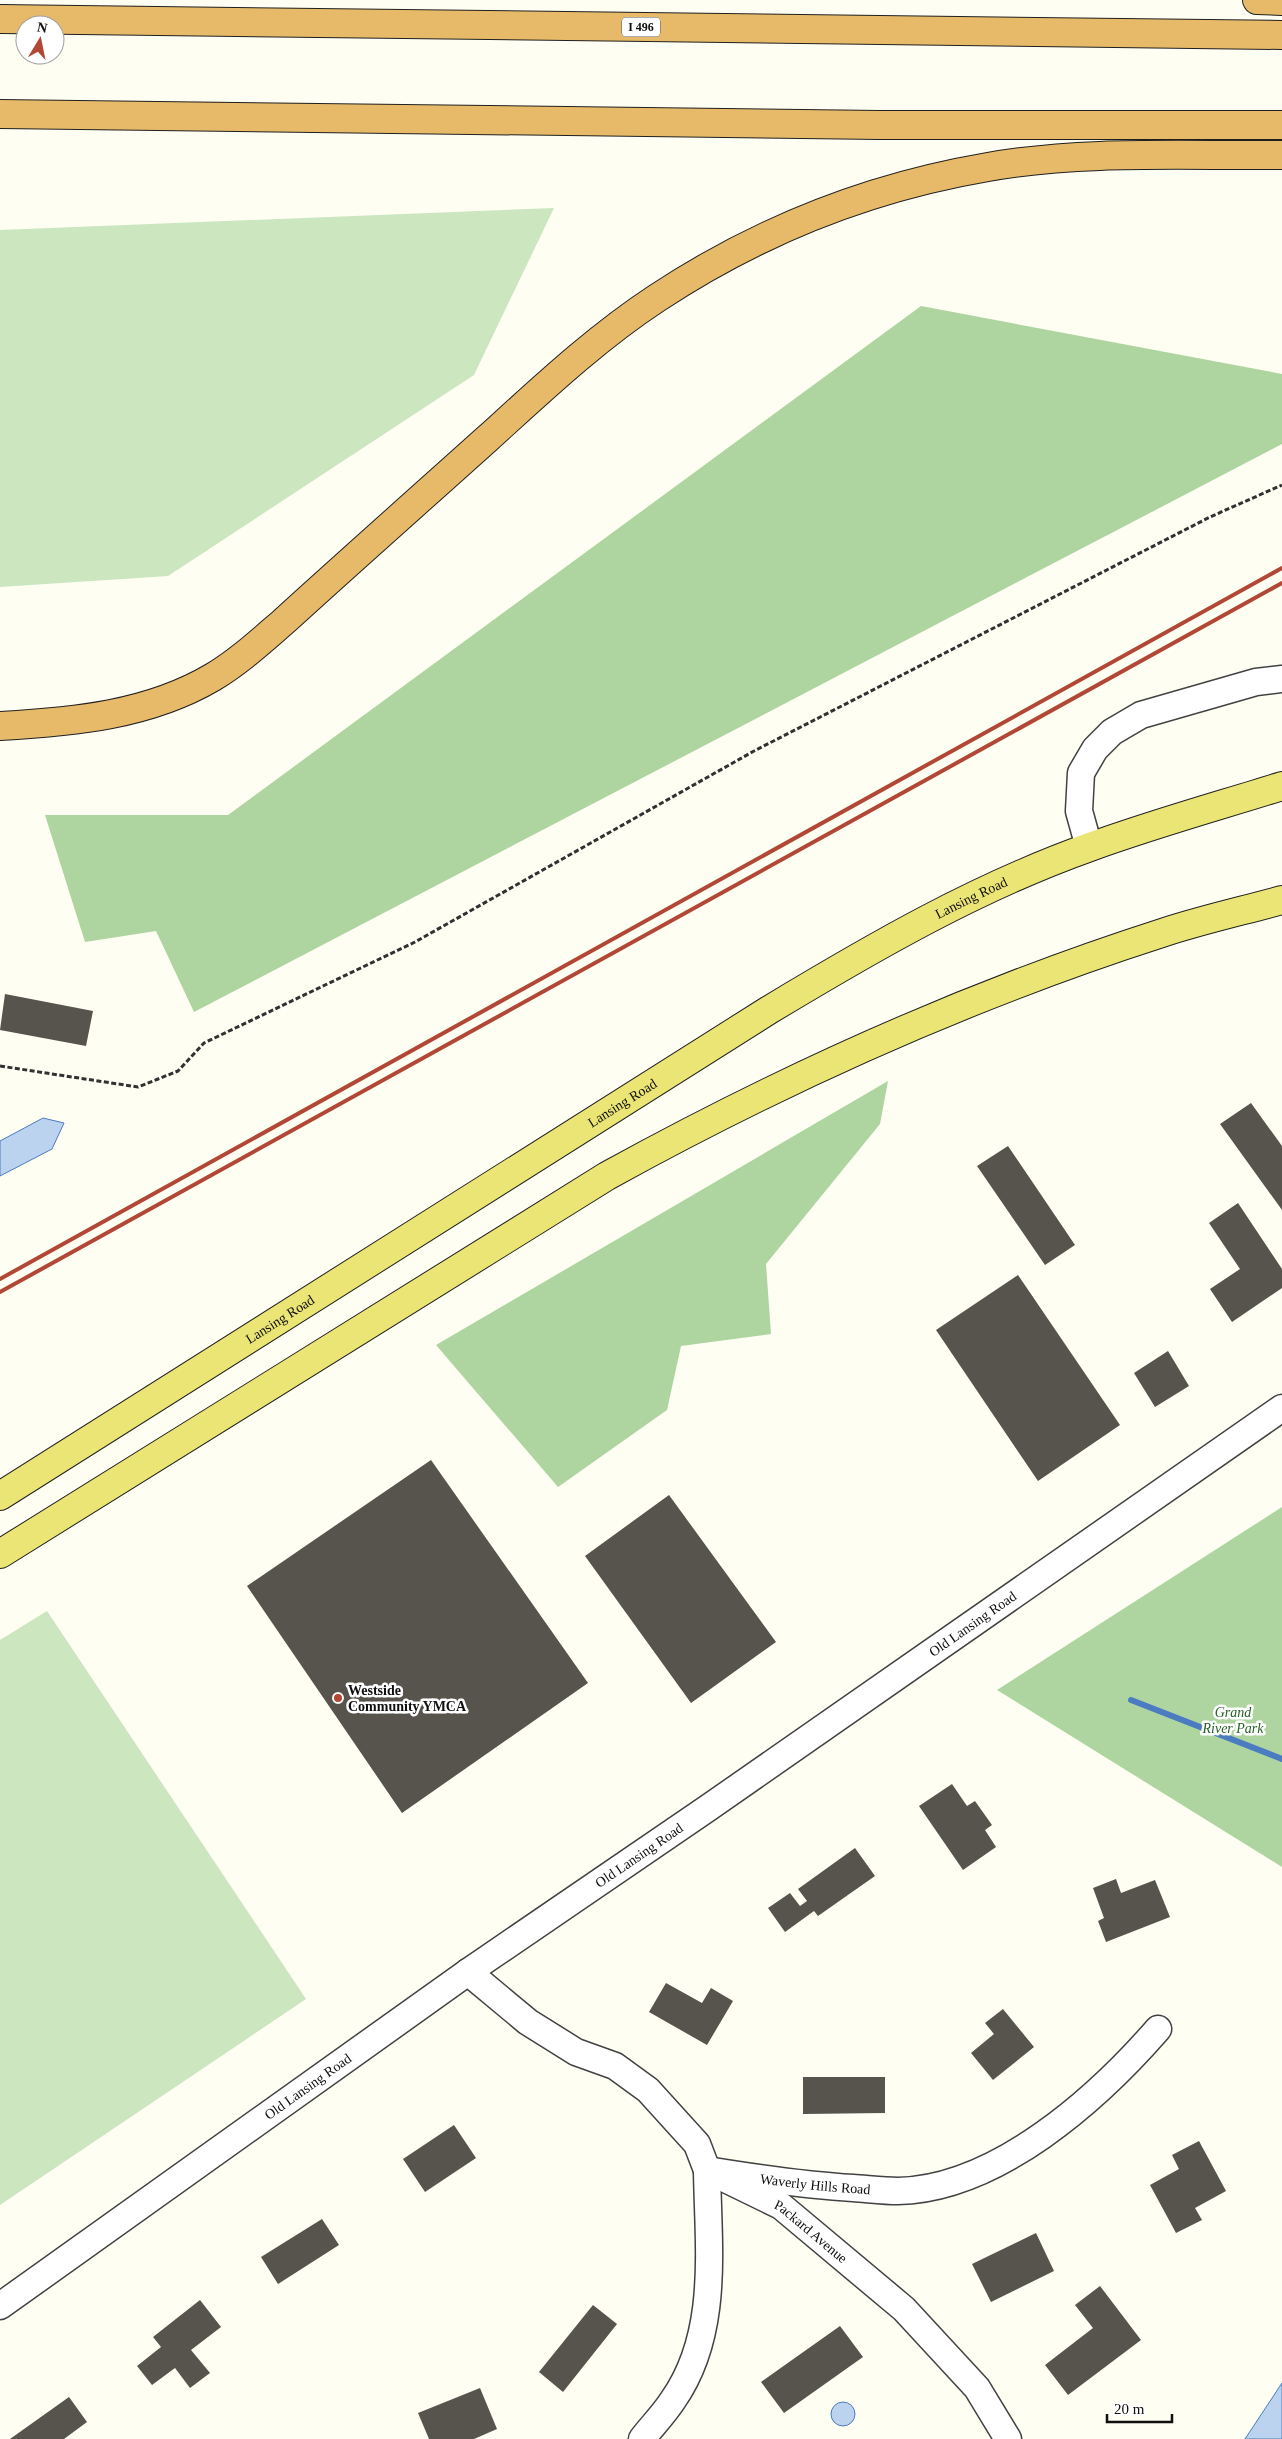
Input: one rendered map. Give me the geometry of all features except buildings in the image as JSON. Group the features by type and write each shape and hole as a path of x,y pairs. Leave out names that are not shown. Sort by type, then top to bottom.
{"highway":[{"path":"1257,0 1282,1"},
{"name":"I 496","path":"0,18 1282,35"},
{"path":"0,114 880,125 1282,125"},
{"path":"0,726 86,719 127,710 192,687 224,670 248,653 590,348 659,296 755,242 835,206 902,186 989,166 1070,157 1282,155"}],"main road":[{"name":"Lansing Road","path":"0,1496 761,1015 897,935 986,890 1089,847 1282,786"},
{"path":"0,1554 607,1176 694,1128 863,1050 1048,973 1163,932 1282,900"}],"street":[{"path":"1089,847 1079,810 1081,774 1095,749 1112,732 1141,715 1256,682 1282,679"},
{"name":"Old Lansing Road","path":"0,2306 468,1972 708,1808 1282,1408"},
{"path":"468,1972 528,2022 576,2052 616,2066 648,2090 696,2144 707,2170 708,2301 702,2337 690,2368 674,2400 642,2439"},
{"name":"Waverly Hills Road","path":"707,2170 791,2184 900,2191 941,2184 983,2170 1041,2137 1087,2103 1129,2063 1158,2029"},
{"name":"Packard Avenue","path":"707,2170 781,2206 904,2309 977,2388 1008,2439"}],"path":[{"path":"0,1066 138,1087 178,1071 204,1043 415,942 754,751 1210,517 1282,485"}],"green space":[{"path":"554,208 474,375 168,576 0,587 0,230"},
{"path":"921,306 1282,374 1282,444 194,1012 156,931 85,942 45,815 228,815"},
{"path":"888,1081 880,1124 766,1264 771,1334 681,1346 667,1410 558,1487 436,1345"},
{"name":"Grand River Park","path":"1282,1507 1282,1867 997,1690"},
{"path":"47,1611 306,1999 0,2205 0,1640"}],"water":[{"path":"43,1118 64,1123 52,1149 0,1176 0,1141"},
{"path":"1282,2383 1282,2439 1245,2439"},
{"path":"843,2402 852,2405 855,2414 852,2423 843,2426 834,2423 831,2414 834,2405"}],"waterway":[{"path":"1131,1700 1282,1759"}],"railway":[{"path":"0,1279 1282,568"},
{"path":"0,1292 1282,583"}],"place":[{"name":"Westside Community YMCA","path":"338,1698"}]}
